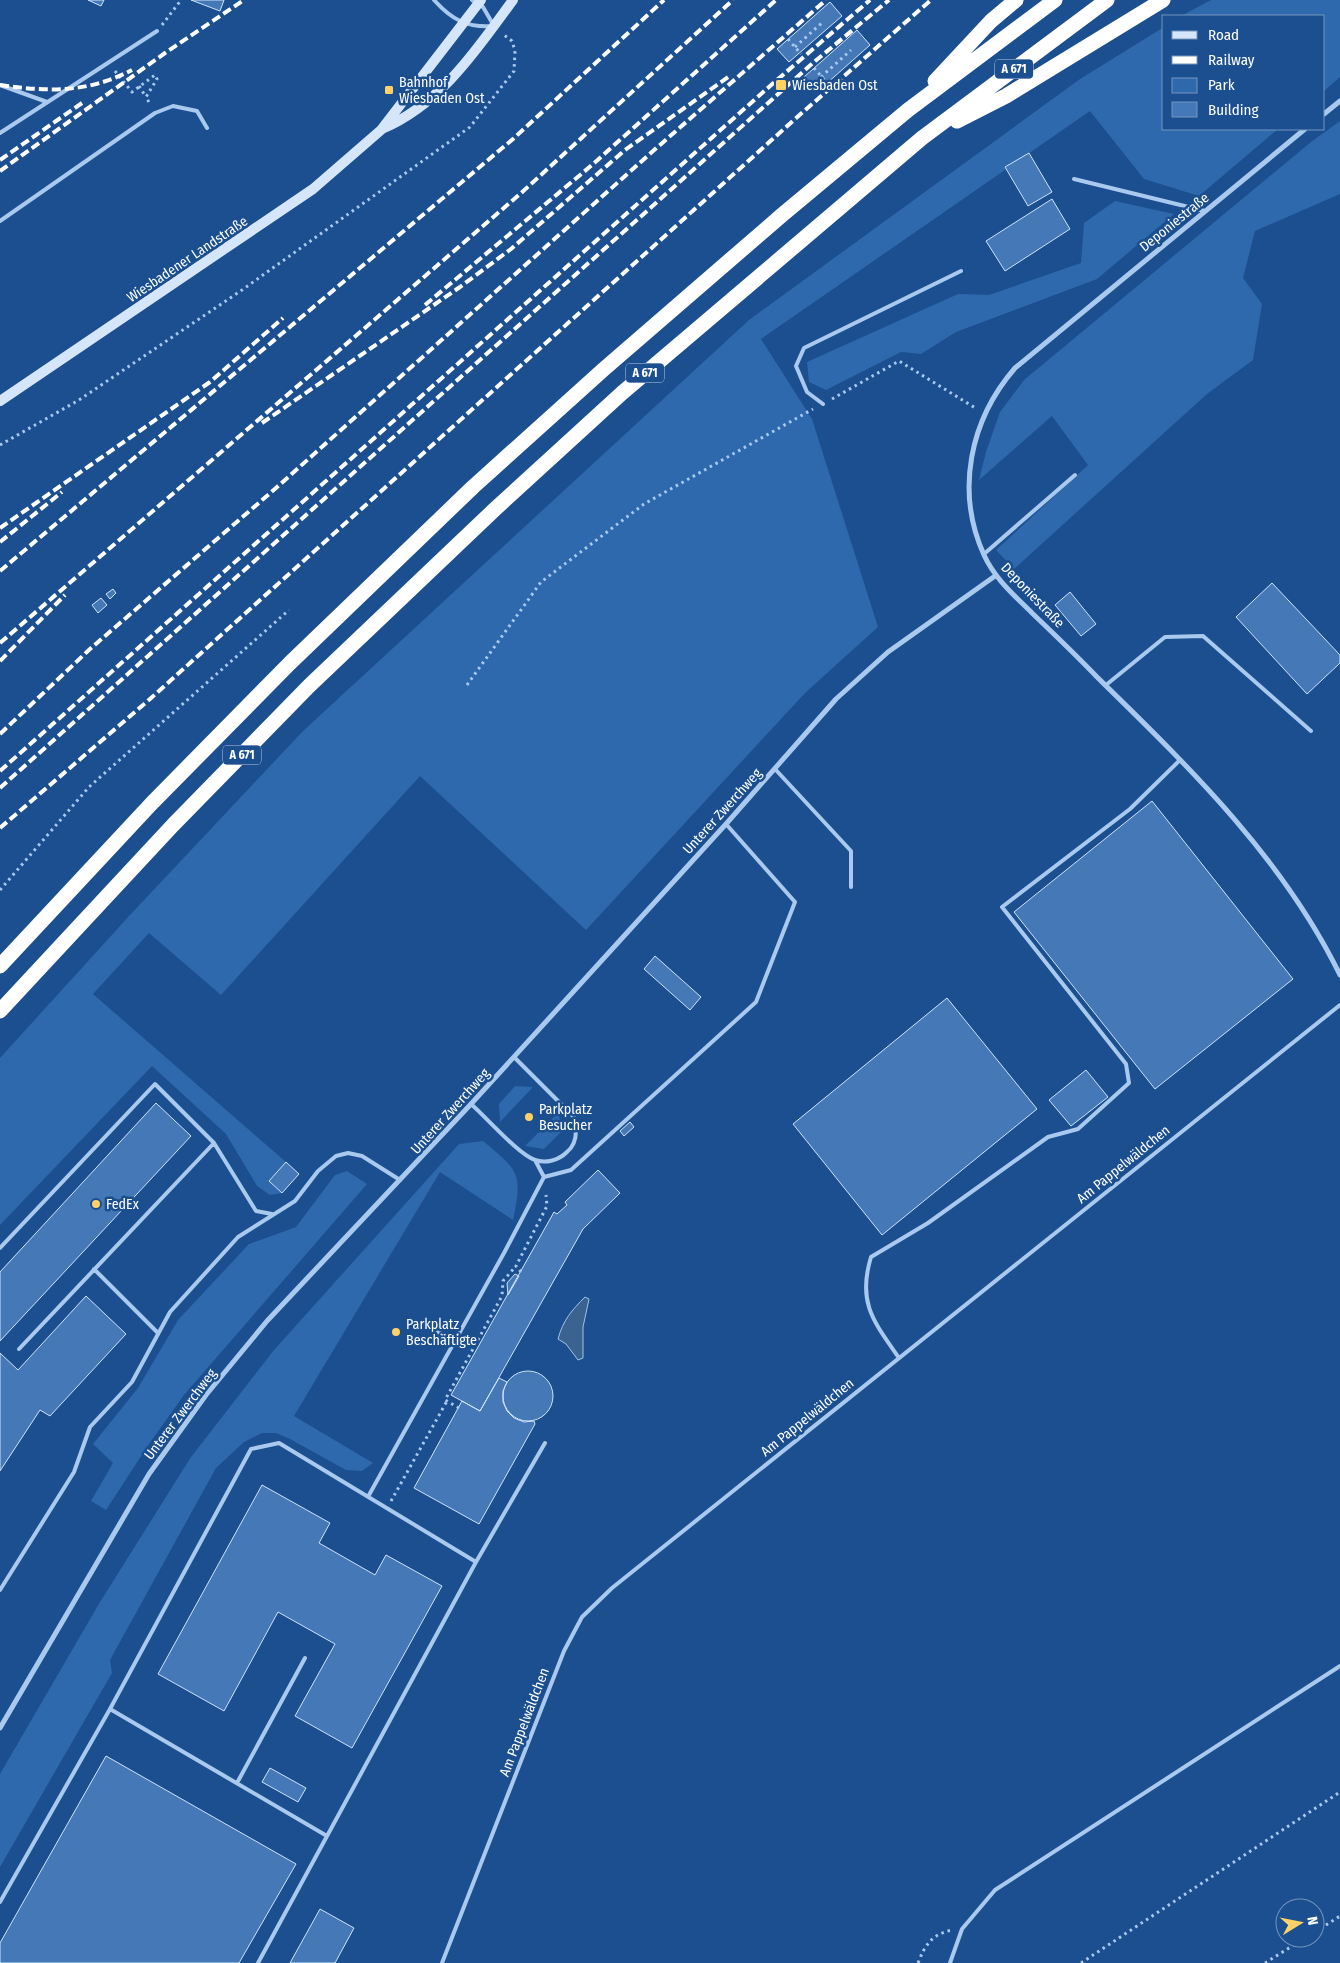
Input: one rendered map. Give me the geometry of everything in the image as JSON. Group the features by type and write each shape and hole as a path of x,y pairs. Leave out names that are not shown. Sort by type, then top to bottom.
{"highway":[{"path":"908,110 991,21 1016,0"},
{"name":"A 671","path":"0,966 159,796 290,663 473,487 604,368 782,215 908,110 1055,0"},
{"name":"A 671","path":"0,1011 173,825 309,686 494,510 622,393 922,138 1107,0"},
{"path":"922,138 1006,96 1163,0"}],"main road":[{"name":"Wiesbadener Landstraße","path":"0,401 313,189 382,130 415,110 446,84 472,56 514,0"},
{"name":"Wiesbadener Landstraße","path":"382,130 462,24 477,1"}],"street":[{"path":"1325,113 1340,101"},
{"name":"Deponiestraße","path":"1304,130 1015,368 1003,382 984,414 971,455 969,476 972,518 984,554 995,576 1106,685 1218,800 1270,861 1312,923 1340,975"},
{"name":"Unterer Zwerchweg","path":"0,1728 149,1474 206,1395 267,1321 514,1057 726,824 836,699 888,652 995,576"}],"lane":[{"path":"434,0 462,24 471,27 494,26 487,12 477,1"},
{"path":"0,133 157,31"},
{"path":"0,85 47,102"},
{"path":"0,221 155,112 174,106 197,111 207,128"},
{"path":"1074,179 1205,211"},
{"path":"824,404 807,392 796,366 804,348 961,271"},
{"path":"984,554 1075,475"},
{"path":"1106,685 1165,638 1202,636 1311,732"},
{"path":"898,1358 870,1316 865,1297 866,1273 871,1257 928,1222 1048,1137 1078,1129 1129,1083 1126,1064 1002,906 1130,809 1180,760"},
{"path":"775,769 851,851 851,887"},
{"path":"369,1495 455,1342 544,1177 571,1170 756,1002 795,902 726,824"},
{"name":"Am Pappelwäldchen","path":"442,1963 564,1651 582,1617 612,1588 1340,1005"},
{"path":"471,1104 524,1154 535,1160 547,1162 564,1155 575,1141 576,1128 574,1116 514,1057"},
{"path":"0,1248 155,1084 214,1143 256,1211 272,1214"},
{"path":"19,1349 214,1143"},
{"path":"0,1590 74,1472 90,1427 132,1382 170,1312 238,1237 294,1201 318,1171 336,1156 348,1154 362,1156 400,1180"},
{"path":"535,1160 544,1177"},
{"path":"94,1270 158,1333"},
{"path":"424,1323 455,1342"},
{"path":"0,1902 110,1709 251,1449 279,1443 369,1495 476,1562"},
{"path":"258,1963 476,1562 544,1443"},
{"path":"237,1783 305,1658"},
{"path":"950,1963 962,1929 994,1890 1340,1666"},
{"path":"110,1709 327,1836"}],"path":[{"path":"157,31 181,0"},
{"path":"795,47 824,21"},
{"path":"0,445 79,400 242,290 470,127 514,71 515,52 512,40 494,26"},
{"path":"788,39 801,54"},
{"path":"821,77 851,50"},
{"path":"108,63 132,92 155,75 157,79 146,98"},
{"path":"814,68 828,83"},
{"path":"139,86 155,112"},
{"path":"468,685 541,582 644,504 899,361 984,414"},
{"path":"0,890 89,787 289,610"},
{"path":"459,1408 444,1400 502,1296 503,1281 516,1266 547,1206 544,1177"},
{"path":"516,1266 521,1272"},
{"path":"387,1507 447,1402"},
{"path":"1081,1963 1340,1792"},
{"path":"1325,1926 1340,1916"},
{"path":"918,1963 924,1946 935,1935 962,1929"},
{"path":"1265,1963 1289,1948"}],"green space":[{"path":"1211,0 1340,0 1340,77 1325,90 1325,15 1183,15"},
{"path":"1162,28 1162,130 1277,130 1199,196 1144,179 1090,111 761,339 812,419 878,627 805,693 586,930 420,776 221,995 149,933 93,994 286,1162 269,1181 282,1193 270,1195 257,1186 226,1134 152,1066 0,1225 0,1058 130,915 303,731 749,320 1080,79"},
{"path":"1340,121 1340,194 1255,231 1243,278 1262,304 1253,360 1207,394 1014,569 996,550 1088,465 1052,416 979,480 986,452 1000,412 1024,380 1311,142"},
{"path":"1115,201 1174,214 1097,279 956,332 921,354 901,352 826,390 809,382 807,362 958,294 989,295 1081,263 1084,223"},
{"path":"515,1086 533,1087 500,1122 499,1104"},
{"path":"559,1112 561,1132 544,1149 525,1146"},
{"path":"483,1141 504,1159 515,1174 518,1192 513,1220 440,1172 294,1416 373,1463 362,1471 346,1470 290,1439 276,1433 262,1433 244,1442 216,1468 110,1660 112,1673 0,1867 0,1774 100,1602 191,1457 274,1350 459,1144"},
{"path":"347,1171 367,1184 184,1395 106,1510 91,1501 113,1463 93,1444 138,1388 178,1320 249,1244 296,1227 335,1175"}],"shaded area":[{"path":"585,1297 589,1299 583,1327 583,1358 578,1360 566,1344 558,1339 562,1326 568,1316"}],"building":[{"path":"88,0 104,0 101,6"},
{"path":"191,0 224,0 220,11"},
{"path":"830,2 842,16 789,62 777,49"},
{"path":"857,30 870,45 817,92 804,77"},
{"path":"1029,153 1052,192 1028,206 1005,167"},
{"path":"1052,199 1070,229 1005,271 986,241"},
{"path":"1272,583 1340,655 1340,663 1307,694 1236,617"},
{"path":"113,589 116,593 110,599 106,594"},
{"path":"1070,592 1096,624 1081,636 1055,605"},
{"path":"101,598 107,605 98,613 92,605"},
{"path":"1152,801 1293,979 1155,1089 1014,912"},
{"path":"655,956 701,997 690,1010 644,969"},
{"path":"947,998 1037,1109 882,1235 793,1124"},
{"path":"1086,1070 1108,1097 1071,1126 1049,1100"},
{"name":"FedEx","path":"156,1103 191,1136 0,1341 0,1272"},
{"path":"630,1122 634,1127 624,1136 620,1131"},
{"path":"286,1162 299,1174 282,1193 269,1181"},
{"path":"598,1170 620,1193 583,1229 480,1411 451,1395 554,1212 557,1214 567,1205 565,1202"},
{"path":"515,1274 519,1276 508,1295 507,1283"},
{"path":"86,1296 126,1334 50,1416 40,1410 0,1471 0,1353 18,1370"},
{"path":"523,1371 533,1371 546,1378 553,1391 553,1401 546,1414 533,1421 523,1421 514,1417 507,1410 503,1401 503,1391 507,1382 514,1375"},
{"path":"499,1378 507,1382 503,1391 503,1402 507,1411 514,1418 524,1422 534,1421 535,1424 479,1524 414,1488 462,1401 480,1411"},
{"path":"262,1485 330,1523 319,1543 375,1575 386,1555 442,1586 352,1748 295,1716 335,1644 278,1612 224,1711 158,1674"},
{"path":"106,1756 296,1864 239,1963 0,1963 0,1943"},
{"path":"270,1768 306,1788 298,1802 262,1782"},
{"path":"320,1909 354,1928 335,1963 290,1963"}],"railway":[{"path":"0,171 165,53 244,0"},
{"path":"0,571 513,139 664,0"},
{"path":"0,643 520,194 733,0"},
{"path":"425,305 592,165 776,0"},
{"path":"0,734 90,649 276,488 653,151 826,0"},
{"path":"0,771 770,86 870,0"},
{"path":"0,788 814,62 889,0"},
{"path":"0,828 150,699 795,119 931,0"},
{"path":"0,85 35,89 68,89 100,83 132,70"},
{"path":"262,423 460,287 511,249 625,150 731,75"},
{"path":"0,160 82,103"},
{"path":"0,528 210,382 283,318"},
{"path":"0,542 62,492"},
{"path":"0,661 65,595"}],"place":[{"name":"Wiesbaden Ost","path":"781,85"},
{"name":"Bahnhof Wiesbaden Ost","path":"389,90"},
{"name":"Parkplatz Besucher","path":"529,1117"},
{"name":"FedEx","path":"96,1204"},
{"name":"Parkplatz Beschäftigte","path":"396,1332"}]}
